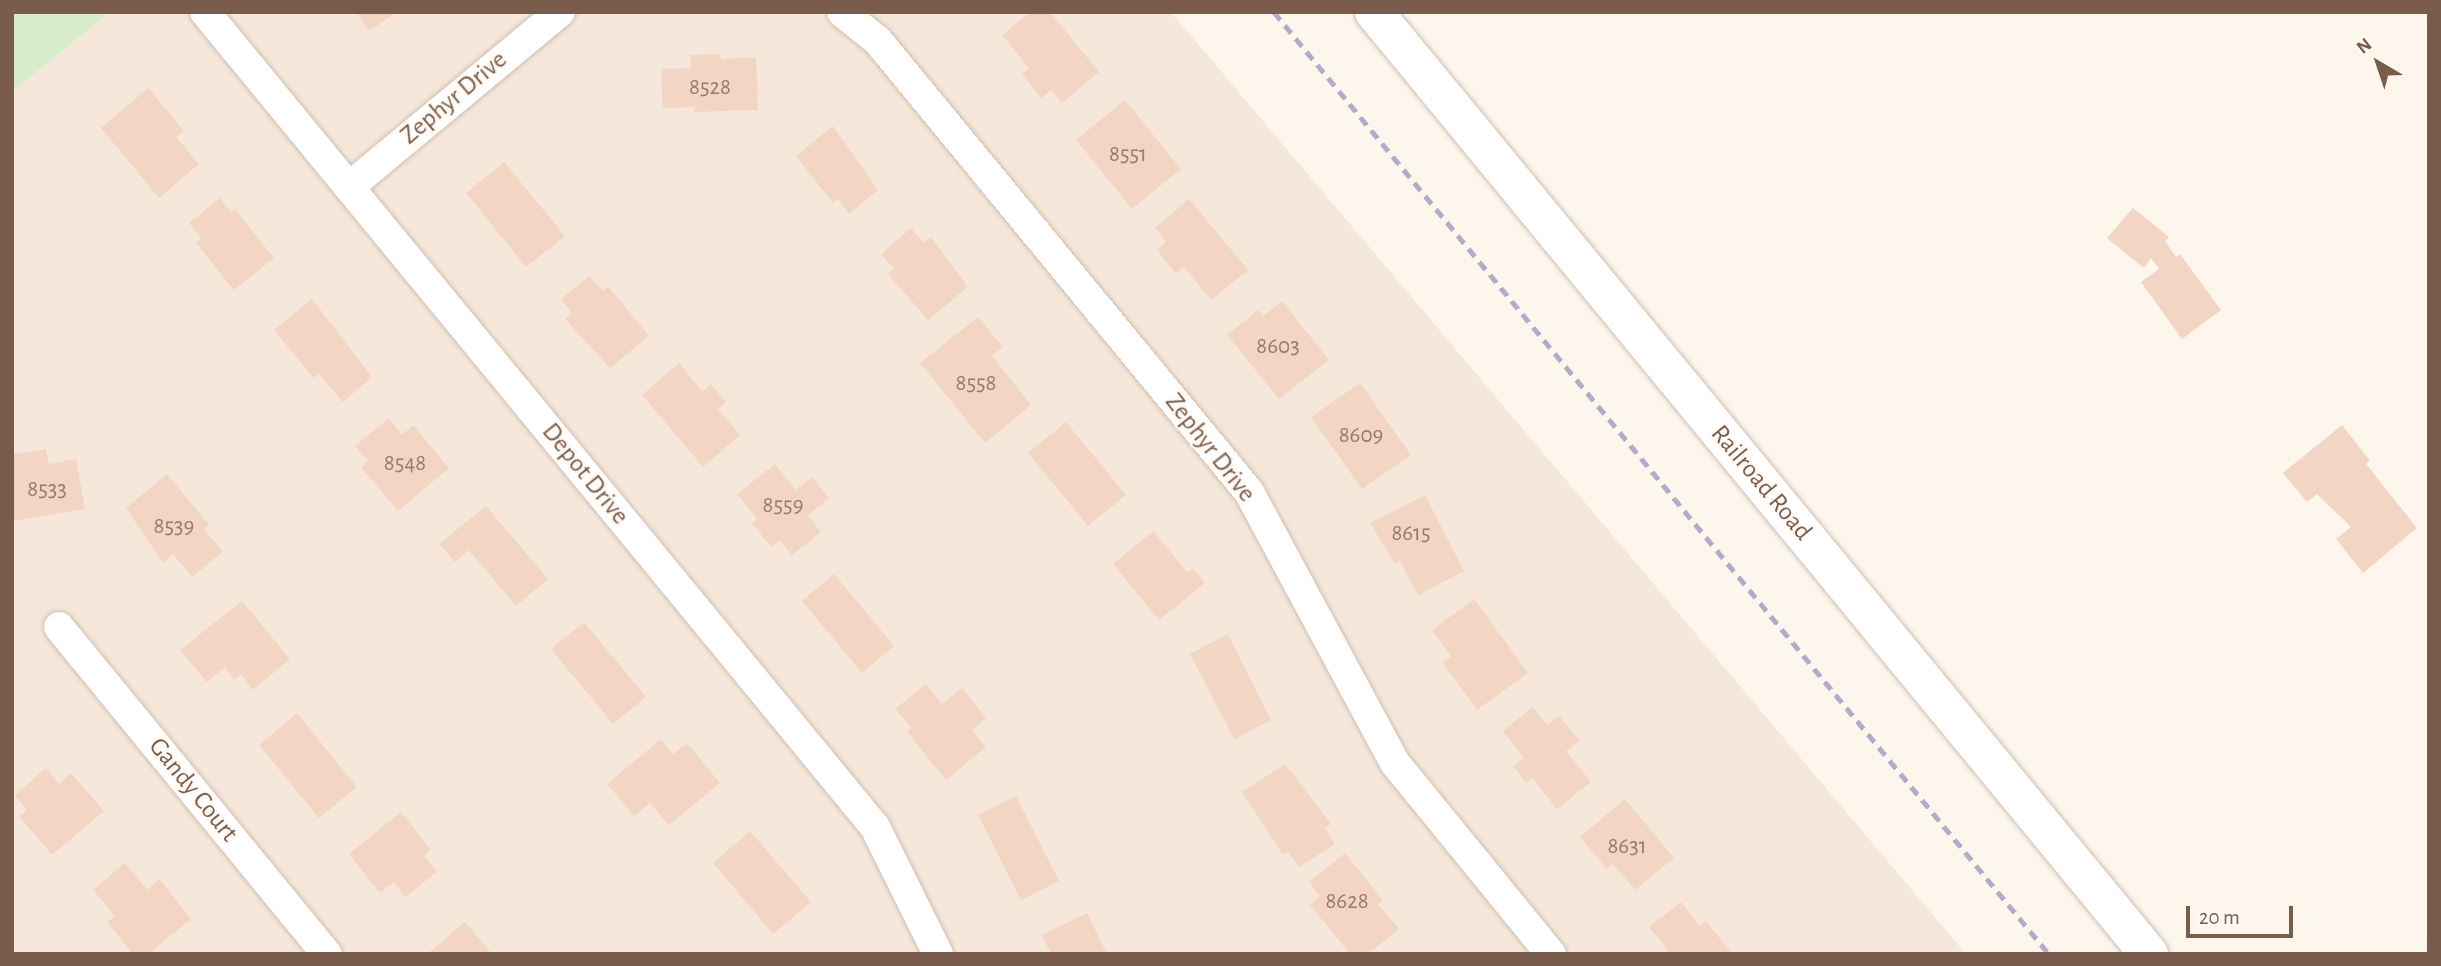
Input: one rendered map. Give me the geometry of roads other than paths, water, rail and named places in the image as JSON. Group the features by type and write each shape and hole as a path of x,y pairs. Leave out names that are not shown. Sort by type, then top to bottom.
{"street":[{"name":"Depot Drive","path":"205,12 875,827 939,954"},
{"name":"Zephyr Drive","path":"349,187 560,12"},
{"name":"Zephyr Drive","path":"842,12 878,41 1249,492 1395,763 1550,954"},
{"name":"Railroad Road","path":"1374,12 2149,954"},
{"name":"Gandy Court","path":"59,627 327,954"}],"railway":[{"path":"1274,12 2049,954"}]}
